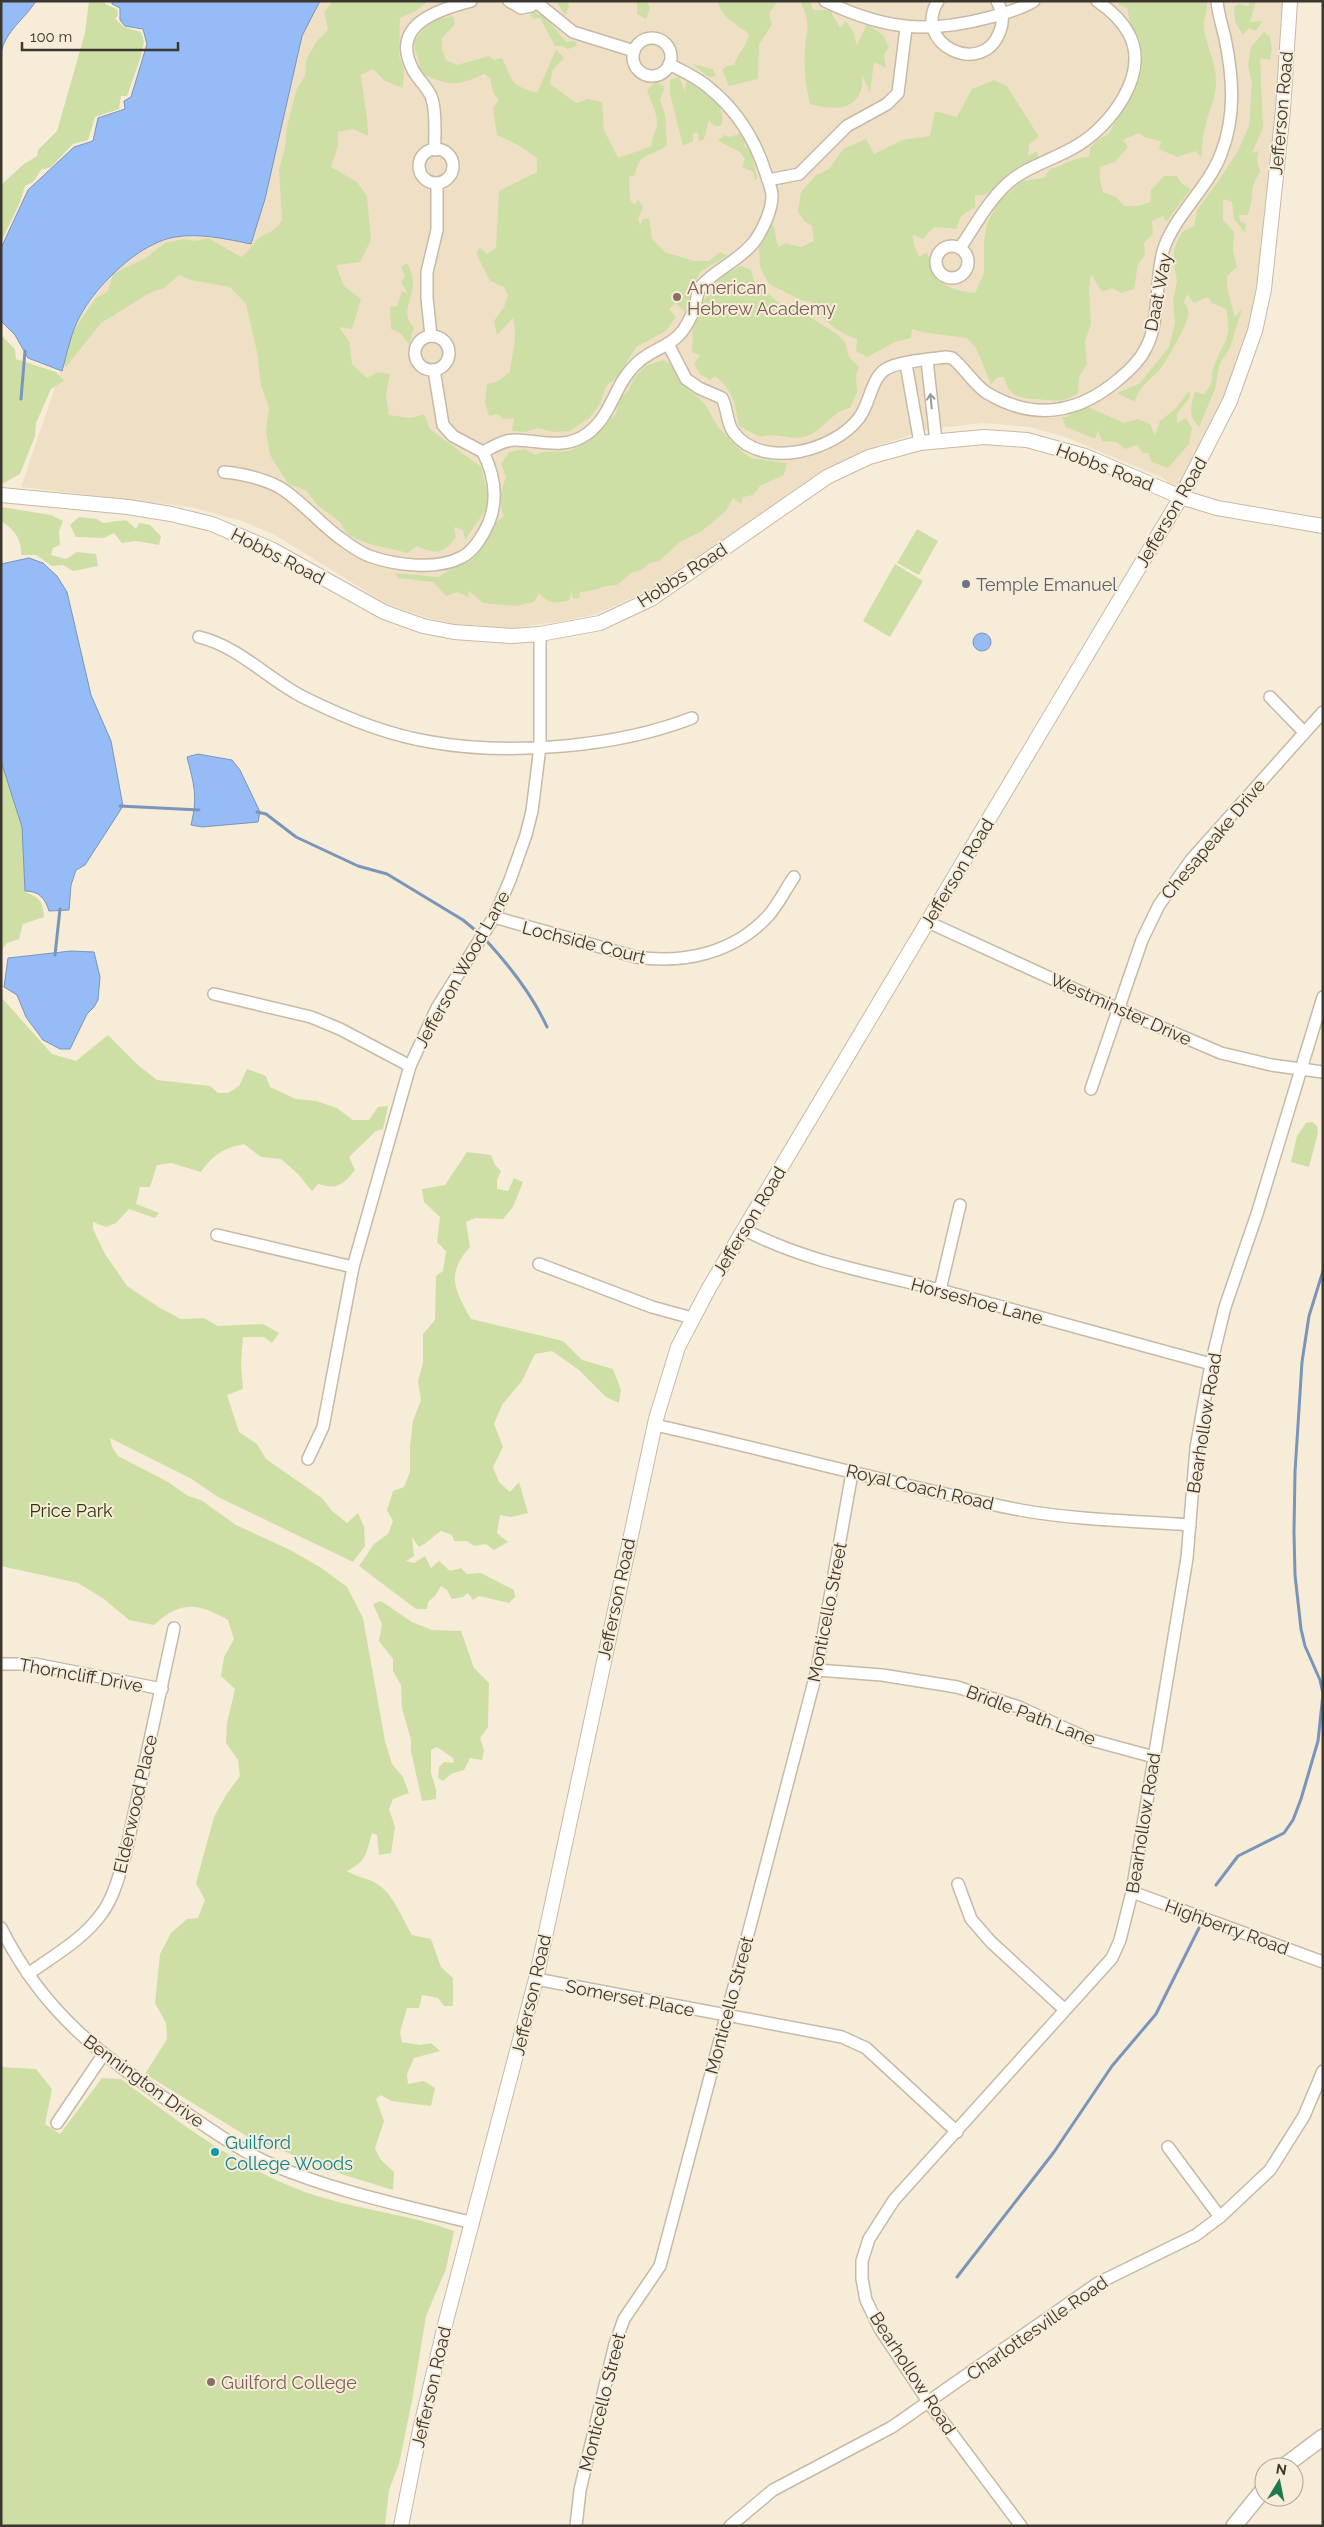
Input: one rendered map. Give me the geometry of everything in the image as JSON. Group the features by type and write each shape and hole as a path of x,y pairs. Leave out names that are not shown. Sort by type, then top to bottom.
{"main road":[{"path":"1296,2457 1323,2437"},
{"path":"1234,2526 1254,2501"}],"street":[{"path":"435,150 432,99 412,68 408,56 410,36 422,19 432,13 471,1"},
{"path":"509,1 521,8 536,2 572,32 634,51"},
{"path":"825,1 856,16 906,28 933,28 975,21 1002,14 1034,1"},
{"path":"938,1 932,17 933,28 938,39 946,48 957,53 974,54 990,46 998,37 1002,26 1002,14 997,1"},
{"path":"960,248 983,213 1009,182 1078,145 1110,116 1128,89 1135,57 1133,45 1123,24 1098,1"},
{"name":"Daat Way","path":"668,344 686,379 699,388 722,398 729,426 737,438 754,447 775,452 813,449 836,439 860,417 881,373 891,367 927,360 952,358 985,391 1007,403 1033,410 1054,410 1080,405 1102,394 1128,371 1146,348 1153,324 1158,275 1164,249 1221,155 1229,128 1233,101 1231,78 1217,1"},
{"name":"Jefferson Road","path":"401,2526 420,2430 536,1979 655,1425 678,1346 692,1318 1181,497 1230,401 1256,322 1264,289 1279,143 1290,1"},
{"path":"768,180 799,174 847,126 887,104 898,93 906,28"},
{"path":"647,38 660,40 669,48 671,54 669,64 661,73 645,74 634,62 634,51 637,45 647,38"},
{"path":"483,452 498,444 513,440 565,443 583,437 606,414 632,367 648,354 668,344 684,329 695,309 700,287 717,271 740,256 761,232 772,196 760,154 747,130 730,108 706,85 669,64"},
{"path":"435,150 441,150 450,157 453,168 448,178 437,183 423,177 419,167 422,158 435,150"},
{"path":"431,336 427,280 438,230 437,183"},
{"path":"431,336 445,342 448,352 446,362 434,370 422,367 415,357 420,341 431,336"},
{"path":"927,360 936,441"},
{"path":"906,364 920,443"},
{"path":"224,472 241,474 279,488 339,538 368,556 398,563 436,564 462,557 479,540 488,523 494,486 491,470 483,452 453,436 443,425 434,370"},
{"name":"Hobbs Road","path":"1,495 128,507 171,514 212,524 250,539 384,612 423,626 484,635 540,634 600,622 652,599 828,477 869,457 920,443 984,437 1027,440 1085,456 1181,497 1217,508 1323,526"},
{"name":"Jefferson Wood Lane","path":"353,1267 410,1066 438,1008 494,917 526,835 532,811 540,747 540,634"},
{"path":"199,637 220,643 301,696 344,716 428,742 458,746 540,747 630,736 667,728 692,718"},
{"path":"1270,697 1304,732"},
{"name":"Chesapeake Drive","path":"1091,1089 1142,940 1158,905 1191,860 1323,712"},
{"name":"Lochside Court","path":"494,917 636,957 654,960 694,957 717,950 745,935 768,916 794,877"},
{"name":"Westminster Drive","path":"928,922 1118,1009 1222,1053 1254,1062 1323,1072"},
{"path":"214,994 311,1017 340,1029 410,1066"},
{"name":"Bearhollow Road","path":"1021,2526 929,2403 880,2329 866,2300 862,2261 869,2239 894,2200 1112,1958 1122,1934 1132,1892 1187,1558 1196,1448 1211,1364 1225,1307 1257,1214 1323,997"},
{"path":"940,1290 960,1205"},
{"name":"Horseshoe Lane","path":"745,1230 774,1246 816,1259 940,1290 1211,1364"},
{"path":"217,1235 353,1267 323,1427 308,1459"},
{"path":"539,1264 652,1306 692,1318"},
{"name":"Royal Coach Road","path":"655,1425 852,1473 1022,1510 1090,1518 1190,1524"},
{"name":"Monticello Street","path":"576,2526 580,2490 615,2344 624,2319 660,2266 817,1670 852,1473"},
{"name":"Elderwood Place","path":"28,1974 89,1928 103,1912 116,1884 125,1856 174,1628"},
{"name":"Thorncliff Drive","path":"1,1664 35,1664 162,1689"},
{"name":"Bridle Path Lane","path":"817,1670 882,1675 956,1687 1019,1707 1091,1740 1154,1757"},
{"path":"958,1884 971,1919 991,1942 1065,2010"},
{"name":"Highberry Road","path":"1132,1892 1323,1962"},
{"name":"Bennington Drive","path":"1,1928 17,1960 63,2019 103,2055 235,2146 272,2164 328,2186 473,2224"},
{"name":"Somerset Place","path":"536,1979 842,2038 866,2048 956,2132"},
{"path":"57,2123 103,2055"},
{"name":"Charlottesville Road","path":"730,2526 773,2490 892,2427 929,2403 1098,2282 1196,2236 1220,2217 1270,2170 1304,2116 1323,2071"},
{"path":"1168,2147 1220,2217"}],"shaded area":[{"name":"American Hebrew Academy","path":"320,1 1290,1 1255,331 1181,497 1163,478 1065,437 1029,427 983,423 929,429 865,450 823,470 654,588 597,614 565,621 512,628 455,624 424,617 385,603 275,535 242,521 191,507 21,487 79,317 114,272 151,245 175,237 216,237 251,244 265,199 302,36"}],"green space":[{"path":"89,1 105,1 105,4 117,9 118,15 115,18 121,24 126,28 141,32 144,42 141,56 127,96 121,96 119,109 95,117 88,140 73,144 51,167 41,170 33,182 25,186 20,202 1,242 1,185 24,164 37,156 38,150 57,131 85,33"},
{"path":"333,1 428,1 416,11 400,18 399,56 404,68 403,88 385,81 373,69 361,75 368,136 353,129 338,132 338,146 331,167 357,182 367,196 371,240 360,262 336,265 344,286 361,299 352,329 339,327 349,341 352,364 367,378 378,372 390,374 386,395 389,415 411,418 424,414 430,429 481,467 487,491 487,508 465,540 463,530 454,527 456,537 452,543 443,550 434,552 417,546 408,553 369,544 348,535 339,521 317,505 306,490 288,484 270,455 266,431 269,408 261,385 257,352 246,304 230,287 191,280 179,275 164,288 148,294 101,323 66,367 57,354 96,298 108,291 113,274 147,257 165,243 184,239 195,241 208,238 241,257 260,237 272,231 279,224 282,220 279,169 285,148 287,126 297,88 305,76 306,60 316,42 328,30 324,12"},
{"path":"556,1 568,1 569,7 565,15"},
{"path":"637,1 647,1 650,8 646,19 637,14"},
{"path":"718,1 778,1 769,13 772,24 759,45 758,79 729,86 722,70 726,66 734,65 749,34 725,16"},
{"path":"810,1 813,10 830,10 840,28 846,21 853,31 857,45 867,24 883,35 889,47 884,55 886,68 874,62 870,93 862,75 862,88 858,97 847,106 832,108 810,104 804,56 808,26 801,3"},
{"path":"1119,1 1207,1 1204,28 1216,73 1216,86 1206,122 1201,158 1196,151 1177,157 1159,149 1161,141 1144,137 1139,133 1123,140 1128,147 1115,162 1100,167 1100,180 1103,192 1116,197 1124,206 1137,206 1150,202 1151,190 1164,176 1177,176 1181,183 1191,189 1166,222 1163,216 1152,221 1153,234 1144,243 1145,255 1138,264 1134,289 1121,293 1112,288 1102,292 1091,274 1089,289 1091,324 1085,341 1087,364 1079,377 1078,393 1063,400 1031,399 1014,394 1006,385 1004,377 998,377 991,384 976,348 967,338 921,332 912,329 911,338 895,342 867,357 856,351 857,339 831,325 811,302 801,300 769,284 760,267 759,247 771,222 779,247 786,243 801,247 814,241 812,226 804,221 798,211 801,192 816,175 829,169 843,149 866,139 874,154 902,140 930,136 935,111 957,117 972,89 994,80 1007,86 1039,137 1029,144 1028,156 1037,151 1039,157 1012,171 988,193 975,195 975,207 961,216 956,229 934,227 923,239 913,235 919,257 927,252 934,271 943,283 955,289 975,293 984,273 984,241 987,224 997,204 1022,181 1044,178 1050,169 1079,158 1089,157 1090,148 1098,139 1108,135 1123,108 1130,100 1137,72 1140,40 1131,27 1127,8 1119,5"},
{"path":"1249,1 1256,1 1250,22 1262,21 1256,31 1249,28 1243,35 1235,22 1234,7 1239,4 1249,6"},
{"path":"533,11 539,15 542,13 566,42 575,41 577,46 568,49 562,46 555,46 540,18 533,19 530,15"},
{"path":"453,16 455,24 442,38 442,49 446,60 457,65 489,56 494,60 502,58 511,78 521,88 537,93 556,49 564,58 552,71 550,84 576,103 588,99 602,102 604,130 618,158 652,146 657,119 647,90 656,81 665,87 660,100 665,115 667,145 639,162 635,175 629,177 630,200 635,205 638,199 643,207 638,219 640,225 643,219 649,218 652,239 665,252 694,261 709,261 720,252 727,256 701,271 692,288 685,312 675,303 669,309 676,317 666,331 636,347 619,376 606,386 600,404 589,418 570,431 553,432 538,428 525,432 512,431 514,418 503,419 498,414 489,416 485,402 487,384 498,381 510,372 515,332 513,318 497,335 494,321 504,307 508,295 504,287 490,281 476,253 479,247 487,254 496,248 499,191 537,172 537,158 520,146 497,135 493,108 499,100 493,93 490,78 484,74 458,83 451,83 420,73 414,42 422,31 434,21"},
{"path":"1264,32 1270,37 1272,49 1270,60 1260,58 1263,128 1252,153 1259,151 1257,159 1260,172 1254,185 1250,210 1247,215 1239,215 1240,221 1246,224 1245,233 1234,219 1232,202 1223,199 1223,220 1234,232 1233,251 1237,267 1227,276 1228,292 1235,317 1242,309 1230,348 1220,363 1215,389 1199,427 1193,419 1191,411 1193,397 1195,392 1204,394 1212,382 1214,366 1228,334 1226,309 1212,303 1208,297 1194,303 1187,294 1184,302 1188,315 1183,331 1164,364 1142,388 1135,402 1117,393 1139,384 1169,347 1175,323 1173,301 1177,281 1174,266 1174,248 1182,232 1194,226 1197,210 1238,151 1249,126 1252,84 1248,65 1251,47"},
{"path":"692,64 713,69 716,77 707,76"},
{"path":"679,77 685,92 686,82 700,88 713,98 718,104 722,118 721,126 714,126 709,120 704,139 699,142 698,133 693,133 693,141 683,146 670,94 670,80"},
{"path":"740,133 745,140 744,147 750,149 757,178 755,181 753,172 742,167 745,159 740,152 718,141 724,135 731,137"},
{"path":"407,263 412,274 413,283 407,313 414,328 409,344 401,334 391,329 390,307 397,306 402,291 408,294 401,282 405,276 401,267"},
{"path":"741,266 751,270 754,281 785,308 796,309 836,333 845,342 849,357 859,367 856,376 857,392 850,408 838,413 818,430 807,436 801,438 773,435 760,437 739,426 734,404 726,387 715,376 710,380 700,374 694,364 700,355 692,352 693,322 700,314 704,300 713,286 725,274"},
{"path":"1,335 15,349 16,359 56,372 64,381 51,389 36,423 35,436 20,474 4,483 1,482"},
{"path":"663,360 672,365 684,385 705,404 718,427 743,452 751,458 787,463 784,475 760,486 753,495 743,497 741,504 733,498 726,511 702,531 680,542 659,561 650,563 641,570 631,573 617,585 580,592 579,598 573,599 571,591 570,600 561,602 550,601 539,593 534,602 516,606 483,603 469,591 468,597 457,592 446,596 433,582 398,578 395,573 438,577 464,561 493,525 504,516 500,501 506,477 501,464 509,452 525,449 536,455 545,452 568,451 579,446 616,414 618,401 627,392 635,377 645,366"},
{"path":"1189,391 1190,397 1177,414 1177,423 1186,418 1192,428 1189,444 1168,468 1152,462 1148,453 1143,453 1137,445 1125,449 1116,442 1102,441 1098,431 1095,439 1066,427 1062,417 1067,417 1074,408 1088,407 1124,423 1138,419 1150,424 1155,435 1160,421 1175,409"},
{"path":"1,507 51,515 63,521 59,531 60,545 53,548 51,555 66,559 77,552 96,554 98,566 73,571 63,565 52,566 36,555 21,555 19,539 10,527 1,521"},
{"path":"79,517 97,519 103,523 126,520 136,529 139,523 150,525 161,536 159,545 136,541 122,543 114,533 104,538 76,537 70,525"},
{"path":"917,529 938,541 919,575 897,563"},
{"path":"895,564 923,581 890,637 863,621"},
{"path":"1,761 22,827 25,892 39,900 43,907 44,917 23,924 19,939 7,943 1,951"},
{"name":"Price Park","path":"1,997 52,1054 76,1061 108,1035 138,1065 157,1080 210,1086 218,1093 228,1093 239,1086 247,1069 266,1076 270,1087 296,1099 316,1101 337,1108 353,1120 369,1120 378,1107 388,1106 383,1129 376,1131 349,1157 355,1170 339,1185 325,1186 318,1184 312,1191 298,1174 281,1159 261,1157 244,1144 219,1153 201,1172 171,1163 157,1165 150,1187 140,1187 136,1204 159,1213 155,1218 129,1209 116,1223 106,1227 93,1222 93,1229 105,1254 127,1286 160,1308 181,1319 204,1318 218,1326 263,1324 279,1333 272,1343 264,1337 243,1337 241,1364 243,1389 227,1395 239,1432 257,1444 266,1459 322,1498 332,1511 347,1523 358,1513 364,1527 365,1546 353,1562 218,1497 190,1478 110,1438 112,1447 118,1456 168,1482 188,1496 201,1500 236,1525 290,1550 320,1567 347,1587 363,1618 385,1741 392,1764 403,1777 409,1793 393,1799 389,1809 395,1827 391,1853 379,1855 377,1835 372,1833 365,1856 358,1864 347,1871 373,1881 382,1887 392,1899 412,1935 431,1939 441,1967 453,1978 453,2006 444,2006 438,1998 422,1995 419,2008 407,2008 400,2032 402,2042 420,2045 431,2043 440,2051 414,2058 407,2074 408,2084 424,2081 435,2088 431,2106 391,2101 381,2095 376,2099 384,2121 375,2148 380,2159 394,2172 393,2190 344,2175 248,2137 145,2074 167,2039 166,2023 155,2003 160,1954 171,1933 187,1919 198,1918 205,1900 196,1883 214,1817 226,1795 240,1776 238,1760 226,1743 227,1723 235,1689 221,1676 224,1657 234,1639 228,1620 208,1610 190,1607 181,1608 173,1611 154,1625 129,1620 104,1599 78,1583 1,1566"},
{"path":"1312,1122 1317,1126 1318,1133 1309,1167 1291,1162 1297,1136 1306,1123"},
{"path":"467,1152 491,1155 495,1165 501,1171 497,1180 497,1189 508,1191 514,1178 523,1182 513,1207 503,1219 475,1218 466,1222 470,1247 457,1266 455,1283 471,1319 563,1341 582,1360 613,1369 621,1390 619,1403 606,1397 579,1370 552,1351 535,1354 522,1381 502,1405 494,1424 503,1447 493,1467 499,1482 510,1492 519,1482 528,1513 511,1517 500,1515 497,1533 508,1542 494,1550 486,1544 474,1546 467,1541 454,1541 452,1535 441,1531 419,1547 412,1537 414,1556 406,1561 414,1563 425,1556 431,1568 439,1561 450,1571 461,1568 467,1574 481,1573 514,1590 515,1597 509,1603 479,1596 473,1600 468,1593 463,1597 452,1599 447,1590 441,1586 435,1596 428,1602 427,1609 416,1609 359,1566 374,1544 388,1534 393,1521 387,1510 393,1491 404,1487 410,1472 410,1446 413,1421 421,1400 418,1381 423,1363 423,1334 435,1320 436,1276 443,1271 446,1251 437,1242 440,1217 424,1202 422,1189 445,1185"},
{"path":"381,1601 412,1622 432,1630 461,1631 474,1668 489,1683 488,1727 480,1738 484,1750 482,1760 470,1758 464,1770 451,1774 443,1781 438,1778 439,1767 444,1762 454,1763 453,1758 437,1747 431,1750 431,1773 436,1789 436,1799 422,1801 411,1751 411,1740 402,1708 401,1685 393,1671 393,1659 379,1641 382,1624 373,1604"},
{"name":"Guilford College","path":"1,2067 36,2069 52,2089 45,2124 60,2134 102,2078 121,2079 192,2131 269,2177 324,2198 422,2221 454,2231 446,2269 426,2316 399,2464 389,2490 385,2526 1,2526"}],"water":[{"path":"1,1 36,1 11,32 3,45 1,53"},
{"path":"112,1 320,1 302,36 265,199 251,244 213,237 184,236 161,241 134,256 108,279 87,304 74,329 62,371 28,358 15,335 1,321 1,248 28,190 74,147 93,141 98,118 125,109 124,101 131,97 147,44 143,29 125,26 120,20 120,8 112,4"},
{"path":"29,558 43,563 57,576 67,592 91,695 111,741 123,806 85,865 76,870 71,885 69,910 49,911 46,902 41,896 34,892 25,891 22,827 1,761 1,564"},
{"path":"978,633 986,633 991,638 989,649 978,651 973,646 973,638"},
{"path":"198,754 232,760 240,770 260,812 258,822 202,827 191,825 195,798 187,757"},
{"path":"71,951 94,952 100,977 98,1000 87,1014 70,1049 60,1049 43,1040 26,1017 17,995 4,987 8,958"}],"waterway":[{"path":"21,399 25,351"},
{"path":"120,806 199,810"},
{"path":"257,812 266,814 296,837 358,866 387,874 463,920 480,934"},
{"path":"55,955 60,909"},
{"path":"484,938 519,980 547,1027"},
{"path":"1216,1885 1238,1856 1284,1833 1293,1820 1301,1799 1318,1741 1323,1694 1320,1680 1305,1646 1301,1629 1295,1575 1294,1532 1295,1472 1302,1362 1309,1316 1323,1271"},
{"path":"957,2277 1054,2152 1112,2066 1156,2014 1199,1928"}],"place":[{"name":"American Hebrew Academy","path":"677,297"},
{"name":"Temple Emanuel","path":"966,584"},
{"name":"Guilford College Woods","path":"215,2152"},
{"name":"Guilford College","path":"211,2382"}]}
